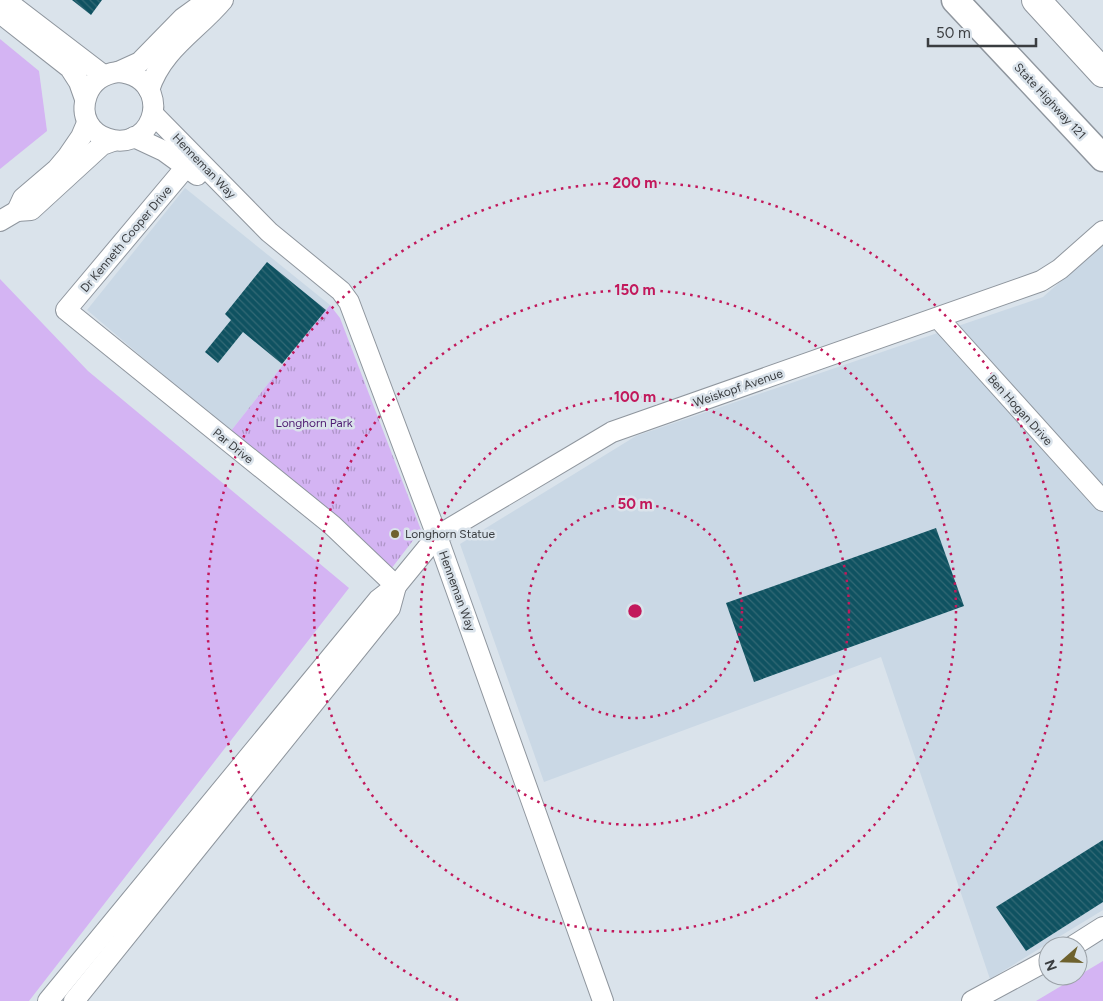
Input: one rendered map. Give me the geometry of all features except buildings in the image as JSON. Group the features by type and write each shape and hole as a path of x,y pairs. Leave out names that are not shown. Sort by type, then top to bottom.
{"highway":[{"path":"1036,0 1103,73"}],"main road":[{"name":"State Highway 121","path":"955,0 1103,158"}],"street":[{"path":"5,0 110,74 128,73 136,76 150,90 153,114 143,131 134,138 124,141 103,137 87,123"},
{"path":"85,99 88,90 95,82 140,62 183,18 208,0"},
{"path":"150,90 156,71 161,64 183,39 212,14 223,0"},
{"path":"0,13 70,68 79,82 85,99 87,123 81,137 57,169 23,198 8,216"},
{"name":"Henneman Way","path":"153,114 269,232 341,291 350,302 437,536 603,1001"},
{"name":"Henneman Way","path":"134,138 164,151 255,218"},
{"path":"8,216 31,210 102,145 113,140"},
{"name":"Dr Kenneth Cooper Drive","path":"66,310 186,167"},
{"name":"Weiskopf Avenue","path":"396,586 437,536 612,432 1041,281 1060,269 1103,231"},
{"name":"Par Drive","path":"66,310 332,525 396,586"},
{"name":"Ben Hogan Drive","path":"938,318 1103,501"},
{"path":"48,1001 378,600 396,586"},
{"path":"74,1001 390,608 396,586"},
{"path":"1088,936 1103,927"},
{"path":"972,1001 1038,965"}],"shaded area":[{"path":"185,188 330,305 230,432 87,310"},
{"path":"1103,244 1103,910 1060,936 1038,936 1038,950 990,979 881,657 544,782 460,544 636,436 1043,297"}],"green space":[{"path":"0,39 39,71 47,131 0,169"},
{"path":"0,279 88,371 349,588 29,1001 0,1001"},
{"name":"Longhorn Park","path":"330,305 340,318 421,530 391,569 230,432"},
{"path":"1103,961 1103,1001 1036,1001 1061,986 1088,986 1088,970"}],"place":[{"name":"Longhorn Statue","path":"395,534"}]}
